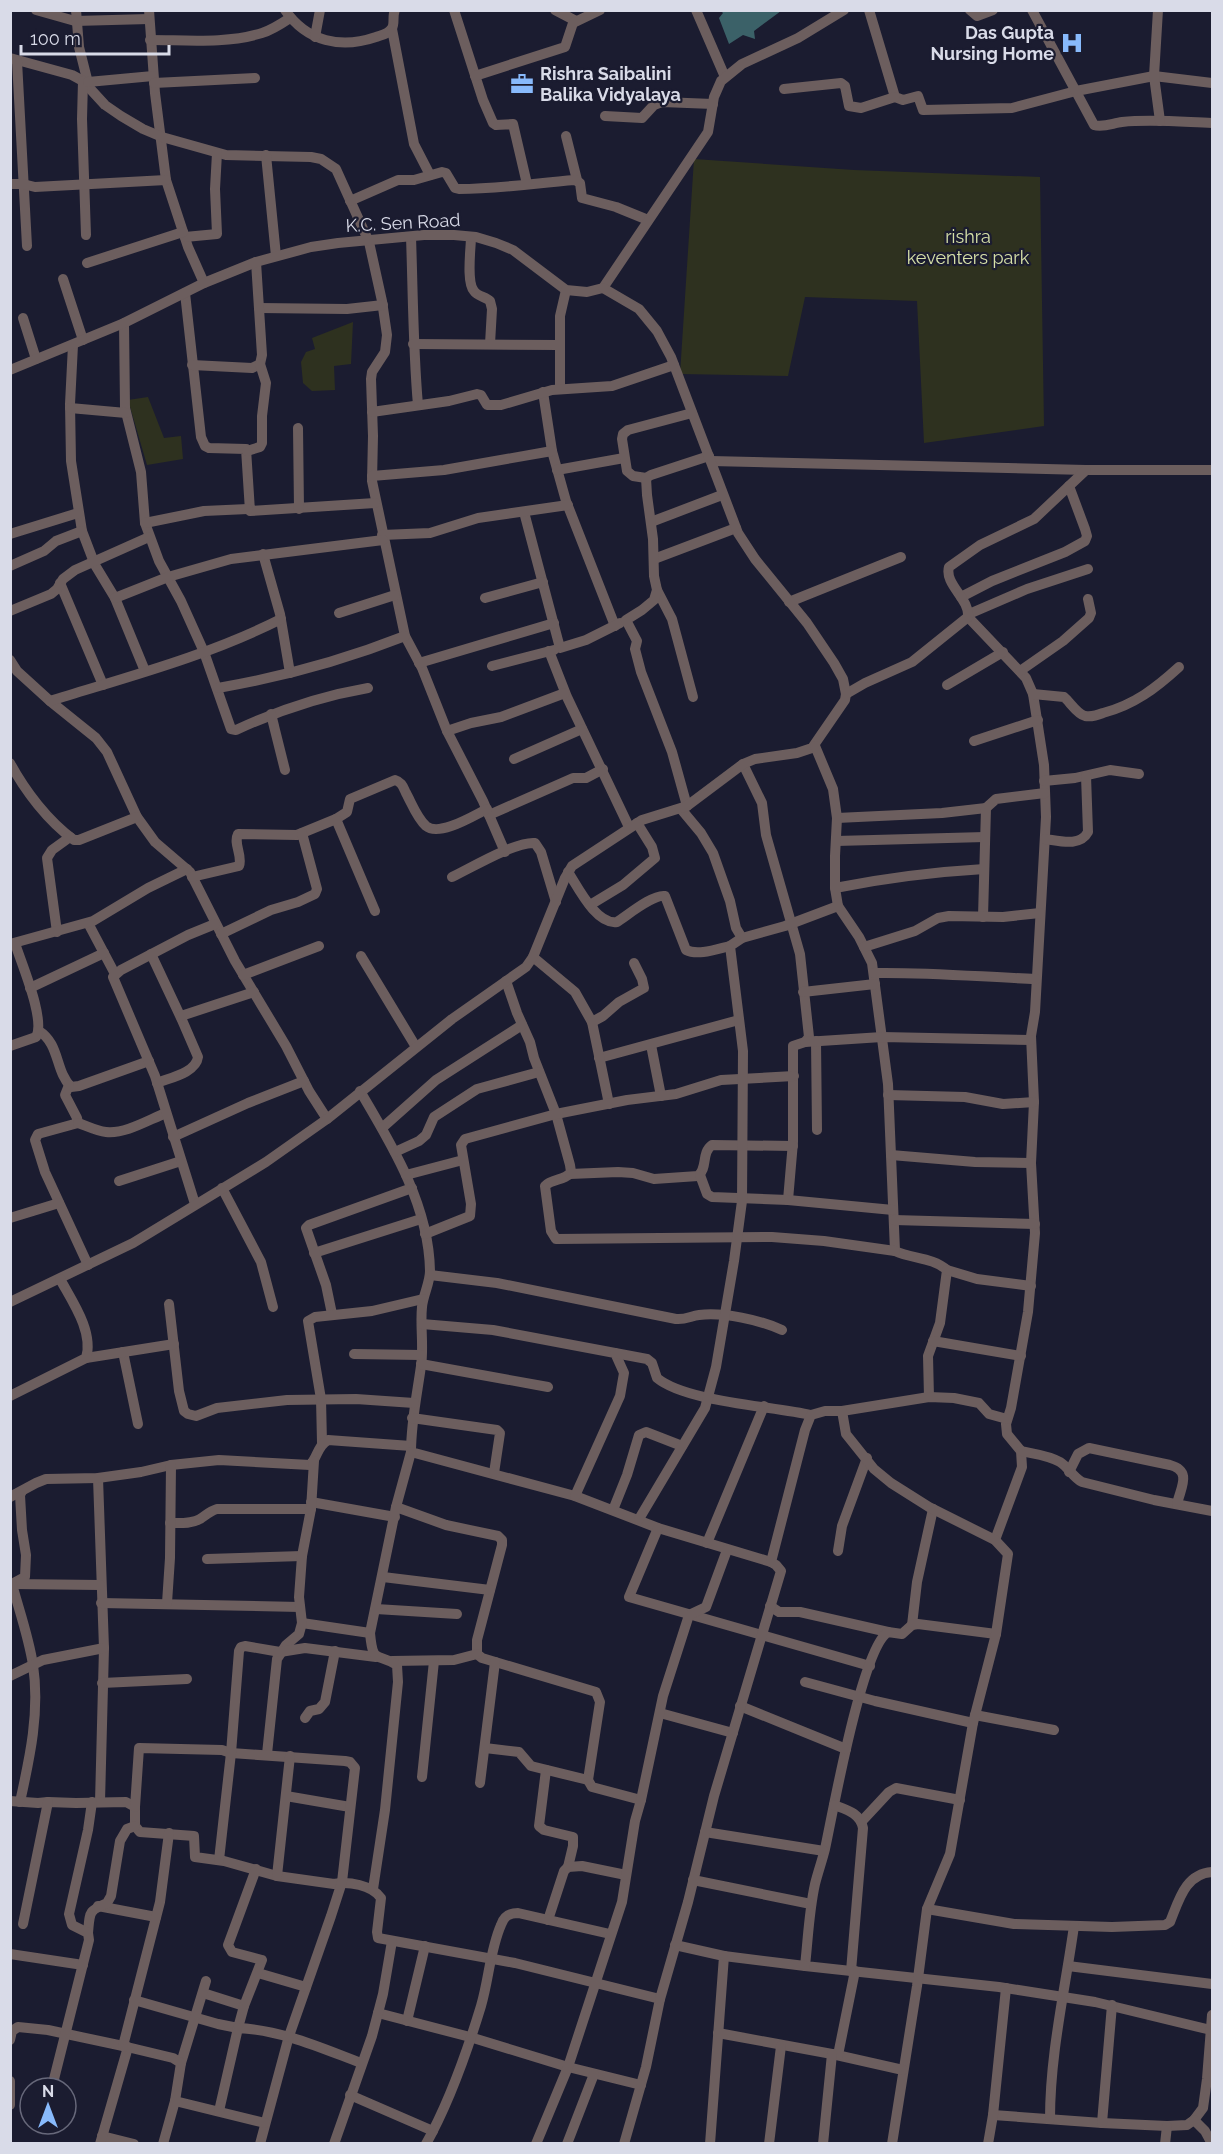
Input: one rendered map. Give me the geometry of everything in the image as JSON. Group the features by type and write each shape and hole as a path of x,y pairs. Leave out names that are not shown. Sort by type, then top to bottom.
{"street":[{"path":"36,10 75,16 149,15 166,180 184,234 204,283"},
{"path":"315,37 320,10"},
{"path":"395,10 392,29 414,144 430,176"},
{"path":"454,10 493,123 496,125 513,124 527,184"},
{"path":"555,10 576,21"},
{"path":"696,10 725,77"},
{"path":"603,288 708,132 716,90 725,77 748,61 798,38 844,10"},
{"path":"869,10 895,98"},
{"path":"970,10 977,16 993,10"},
{"path":"1032,10 1097,126 1122,122 1160,121 1212,123"},
{"path":"1158,10 1154,76 1160,121"},
{"path":"475,76 565,47 572,24 596,11"},
{"path":"150,40 249,36 273,29 288,14 315,37 329,42 355,43 392,29"},
{"path":"75,16 87,84 82,119 86,235"},
{"path":"27,246 23,184 16,151 14,60 63,71 87,84 105,105 121,116 162,137 217,153 311,156 330,164 341,177 369,242 382,305 387,346 383,358 372,372 370,389 372,476 375,504 395,595 405,636 433,692 447,731 488,812 505,852"},
{"path":"784,89 841,83 849,105 856,108 895,98 903,100 918,96 921,108 925,110 1012,108 1154,76 1212,83"},
{"path":"87,84 154,79 255,78"},
{"path":"605,116 642,118 654,105 662,102 713,104"},
{"path":"566,136 577,180 580,183 582,198 616,207 648,220"},
{"path":"87,263 184,234 217,234 215,189 217,153"},
{"path":"266,155 276,256"},
{"path":"350,201 398,180 414,180 445,172 455,188 459,189 493,189 577,180"},
{"path":"10,184 35,187 166,180"},
{"name":"K.C. Sen Road","path":"10,370 124,323 204,283 256,262 311,247 411,237 454,235 471,237 513,250 566,290"},
{"path":"411,237 413,344 418,405"},
{"path":"471,237 472,288 475,293 490,301 492,309 490,344"},
{"path":"185,293 203,442 209,448 243,448 247,451 260,447 266,383 260,364 262,355 256,262"},
{"path":"63,279 78,342 70,408 71,461 78,513 93,561 115,598 145,671"},
{"path":"10,1302 133,1243 266,1162 327,1119 416,1047 526,967 533,957 568,872 578,862 633,825 655,815 684,808 743,764 755,759 806,751 814,746 844,699 846,694 843,679 834,663 755,559 736,528 669,351 646,317 629,302 603,288 587,292 566,290 560,310 560,389"},
{"path":"259,308 347,309 382,305"},
{"path":"23,318 36,359"},
{"path":"124,323 124,395 126,413 141,472 145,523 149,537 204,652 232,730 271,714 335,694 368,688"},
{"path":"413,344 559,345"},
{"path":"192,364 252,368 260,364"},
{"path":"372,412 479,394 487,405 493,406 560,389 612,386 674,365"},
{"path":"543,392 557,470 568,505 615,626"},
{"path":"70,408 126,413"},
{"path":"692,413 626,432 621,440 630,474 637,478 646,478 710,459 1086,470 1212,470"},
{"path":"298,428 299,509"},
{"path":"247,451 248,509"},
{"path":"372,476 444,470 552,451"},
{"path":"557,470 624,458"},
{"path":"995,1540 1022,1467 1021,1451 1007,1434 1007,1419 1021,1356 1035,1224 1030,1163 1034,1102 1031,1040 1035,1012 1045,839 1045,793 1038,720 1033,694 1026,678 968,616 961,597 948,574 951,565 986,542 1034,519 1086,470"},
{"path":"492,666 586,640 626,620 654,600 657,590 646,478"},
{"path":"961,597 1085,542 1087,536 1085,529 1069,486"},
{"path":"651,522 722,495"},
{"path":"145,523 204,511 248,509 252,512 375,504"},
{"path":"115,598 168,577 231,559 430,533 478,518 568,505"},
{"path":"524,512 554,623 555,649 565,693 633,825 652,847 656,858 623,885 590,905"},
{"path":"10,534 78,513"},
{"path":"654,559 736,528"},
{"path":"10,566 82,531"},
{"path":"10,611 51,594 75,570 149,537"},
{"path":"263,554 281,619 290,673"},
{"path":"789,602 901,557"},
{"path":"846,694 865,682 912,662 968,616 1028,589 1088,569"},
{"path":"485,598 543,582"},
{"path":"60,583 103,684"},
{"path":"657,590 672,618 693,697"},
{"path":"339,613 395,595"},
{"path":"1020,671 1063,641 1089,618 1091,613 1088,598"},
{"path":"50,702 204,652 248,636 281,619"},
{"path":"626,620 636,641 635,649 641,672 669,743 684,808 713,853 730,901 736,928 742,938"},
{"path":"419,663 554,623"},
{"path":"218,688 290,673 351,656 405,636"},
{"path":"947,685 1003,652"},
{"path":"10,660 14,673 102,744 137,817 155,842 190,873 243,975 327,1119"},
{"path":"1033,694 1064,697 1079,713 1085,716 1095,715 1140,699 1179,667"},
{"path":"447,731 501,717 565,693"},
{"path":"271,714 285,770"},
{"path":"974,741 1038,720"},
{"path":"514,759 582,729"},
{"path":"814,746 833,789 837,818 835,888 838,906 864,947 874,973 888,1095 895,1251"},
{"path":"10,763 15,783 74,840 137,817"},
{"path":"743,764 762,803 766,835 800,954 817,1130"},
{"path":"149,1060 74,1088 69,1085 51,1042 39,1031 30,988 13,943 88,923 148,888 190,873 239,866 236,839 238,834 287,836 302,833 346,814 350,799 395,780 400,782 419,817 429,828 434,829 447,828 573,778 586,778 603,769"},
{"path":"1044,781 1086,776 1110,770 1139,774"},
{"path":"1045,839 1073,842 1085,837 1088,832 1086,776"},
{"path":"837,818 942,813 986,808 996,798 1045,793"},
{"path":"983,917 986,808"},
{"path":"336,819 375,911"},
{"path":"115,974 188,935 218,929 304,900 315,894 317,889 302,833"},
{"path":"57,932 47,858 52,849 70,837"},
{"path":"836,841 985,837"},
{"path":"452,877 505,852 529,843 538,844 556,902"},
{"path":"835,888 888,877 984,869"},
{"path":"568,872 590,905 603,919 611,923 617,922 660,895 665,896 686,951 691,953 730,946 742,938 838,906"},
{"path":"864,947 915,931 938,918 949,916 1003,918 1040,913"},
{"path":"88,923 115,974 114,981 132,1017 149,1060 195,1204"},
{"path":"243,975 319,946"},
{"path":"639,1519 705,1408 716,1367 725,1316 742,1197 743,1051 730,946"},
{"path":"30,988 104,953"},
{"path":"151,954 196,1050 197,1063 193,1068 157,1083"},
{"path":"361,956 416,1047"},
{"path":"533,957 575,992 592,1022 609,1104"},
{"path":"592,1022 619,1002 644,988 634,963"},
{"path":"874,973 908,972 947,976 1036,979"},
{"path":"506,981 556,1114 570,1165 570,1174"},
{"path":"803,992 875,984"},
{"path":"180,1016 254,992"},
{"path":"599,1058 739,1020"},
{"path":"382,1128 436,1080 522,1024"},
{"path":"10,1046 33,1039 39,1031"},
{"path":"788,1200 793,1146 793,1046 810,1042 882,1037 1031,1040"},
{"path":"651,1045 661,1096"},
{"path":"395,1152 419,1141 426,1135 434,1117 477,1089 539,1072"},
{"path":"425,1234 470,1216 471,1204 461,1145 465,1139 556,1114 676,1094 722,1080 794,1076"},
{"path":"173,1137 304,1081"},
{"path":"69,1085 65,1095 78,1123"},
{"path":"360,1091 395,1152 412,1188 425,1234 430,1275 423,1299 422,1360 412,1418 411,1449 370,1633 375,1657"},
{"path":"888,1095 965,1098 1003,1104 1034,1102"},
{"path":"88,1265 45,1172 35,1138 38,1134 78,1123 104,1132 112,1132 166,1113"},
{"path":"700,1175 704,1169 706,1150 710,1146 742,1144 793,1146"},
{"path":"891,1155 975,1162 1030,1163"},
{"path":"406,1175 463,1160"},
{"path":"119,1181 181,1161"},
{"path":"700,1175 654,1179 640,1174 618,1172 570,1174 549,1182 545,1186 551,1231 556,1239 772,1237 824,1241 895,1251 938,1263 947,1270 977,1279 1030,1286"},
{"path":"700,1175 709,1196 788,1200 894,1215 1035,1224"},
{"path":"222,1188 261,1262 273,1307"},
{"path":"332,1314 326,1285 306,1228 412,1188"},
{"path":"10,1218 59,1203"},
{"path":"314,1253 421,1219"},
{"path":"929,1397 928,1356 940,1323 947,1270"},
{"path":"430,1275 497,1283 676,1319 698,1315 725,1316 759,1321 782,1330"},
{"path":"60,1279 83,1326 88,1352 86,1358"},
{"path":"267,1754 277,1659 280,1652 299,1634 302,1623 300,1607 302,1556 311,1506 314,1461 322,1443 321,1399 308,1321 315,1317 372,1311 423,1299"},
{"path":"169,1304 179,1391 184,1410 188,1414 196,1416 217,1408 287,1400 356,1399 414,1403"},
{"path":"422,1324 493,1330 647,1359 652,1363 657,1378 681,1390 811,1415 825,1411 842,1411 929,1397 954,1398 979,1403 989,1414 1007,1419"},
{"path":"933,1341 1021,1356"},
{"path":"10,1396 86,1358 174,1344"},
{"path":"123,1352 138,1424"},
{"path":"575,1496 620,1396 624,1373 615,1353"},
{"path":"354,1354 422,1360 548,1387"},
{"path":"707,1544 764,1406"},
{"path":"842,1411 846,1434 874,1469 891,1483 933,1509 995,1540 1008,1554 996,1634 974,1719 950,1854 927,1910 892,2144"},
{"path":"771,1562 805,1430 811,1415"},
{"path":"412,1418 497,1430 500,1433 500,1439 494,1473"},
{"path":"613,1510 639,1435 646,1432 682,1446"},
{"path":"322,1443 328,1440 411,1449 575,1496 658,1528 771,1562 781,1571 705,1832 624,2144"},
{"path":"1069,1472 1078,1454 1089,1448 1170,1465 1183,1472 1184,1479 1177,1504"},
{"path":"1021,1451 1056,1460 1082,1482 1212,1510"},
{"path":"838,1551 842,1527 867,1458"},
{"path":"10,1497 46,1479 98,1478 219,1460 246,1460 298,1466 310,1465 314,1461"},
{"path":"167,1603 171,1466"},
{"path":"88,1933 72,1925 69,1914 96,1802 104,1648 98,1478"},
{"path":"12,1584 25,1577 26,1555 20,1495 22,1491"},
{"path":"170,1523 193,1521 217,1509 311,1506 396,1512 498,1536 502,1540 502,1545 477,1640 477,1654 482,1659 596,1692 600,1702 588,1780 592,1787 641,1800"},
{"path":"770,1606 779,1612 800,1612 902,1634 912,1625 917,1582 933,1509"},
{"path":"658,1528 629,1597 870,1666"},
{"path":"536,2144 568,2067 622,1902 634,1821 641,1800 660,1713 689,1615 706,1607 727,1550"},
{"path":"207,1558 302,1556"},
{"path":"383,1577 490,1590"},
{"path":"12,1584 100,1585"},
{"path":"12,1584 33,1664 35,1700 32,1750 15,1802 126,1802 135,1807"},
{"path":"101,1603 300,1607"},
{"path":"376,1609 457,1614"},
{"path":"302,1623 370,1633"},
{"path":"912,1625 996,1634"},
{"path":"805,1966 812,1904 846,1749 870,1666 881,1636 888,1632"},
{"path":"219,1860 241,1647 280,1652 298,1648 335,1651 391,1661 434,1661 466,1658 477,1654"},
{"path":"10,1676 50,1658 104,1648"},
{"path":"305,1718 310,1711 319,1709 325,1702 335,1651"},
{"path":"373,1889 385,1810 398,1682 397,1665 391,1661"},
{"path":"422,1777 434,1661"},
{"path":"480,1783 495,1662"},
{"path":"102,1683 187,1679"},
{"path":"805,1682 875,1701 974,1719 1054,1730"},
{"path":"740,1706 846,1749"},
{"path":"660,1713 733,1733"},
{"path":"260,2144 289,2036 342,1882 355,1768 350,1762 290,1756 231,1753 222,1750 139,1748 135,1826 140,1832 194,1836 195,1857 219,1860 277,1876 334,1884 342,1882 373,1889 381,1898 378,1938 491,1958 660,1999"},
{"path":"485,1748 519,1752 531,1766 588,1780"},
{"path":"277,1876 290,1756"},
{"path":"546,1770 538,1826 544,1830 573,1837 568,1867 564,1871 548,1920"},
{"path":"862,1821 889,1792 896,1788 960,1800"},
{"path":"286,1796 350,1806"},
{"path":"23,1924 48,1802"},
{"path":"823,2144 835,2055 853,1971 863,1828 862,1821 857,1814 834,1805"},
{"path":"55,2076 83,1965 90,1915 97,1906 107,1903 111,1896 120,1841 127,1829 135,1826"},
{"path":"705,1832 824,1851"},
{"path":"134,2144 101,2140 156,1917 169,1833"},
{"path":"568,1867 582,1866 626,1875"},
{"path":"219,2111 244,2006 262,1960 232,1952 228,1945 256,1869"},
{"path":"927,1910 1014,1924 1112,1927 1165,1925 1170,1922 1186,1885 1194,1877 1212,1872"},
{"path":"693,1880 812,1904"},
{"path":"97,1906 156,1917"},
{"path":"426,2144 482,2004 491,1958 500,1925 505,1916 518,1913 610,1934"},
{"path":"1050,2119 1054,2056 1074,1926"},
{"path":"334,2143 378,2013 392,1941"},
{"path":"675,1945 724,1956 1006,1988 1064,1997 1112,2005 1211,2030"},
{"path":"407,2021 425,1946"},
{"path":"10,1954 83,1965"},
{"path":"710,2144 724,1956"},
{"path":"1068,1966 1212,1984"},
{"path":"258,1973 306,1987"},
{"path":"163,2144 175,2101 180,2063 206,1981"},
{"path":"988,2144 1006,1988"},
{"path":"203,1994 244,2006"},
{"path":"134,2000 238,2028 289,2036 361,2063"},
{"path":"1102,2123 1112,2005"},
{"path":"378,2013 470,2037 568,2067 641,2085"},
{"path":"993,2115 1102,2123 1187,2125 1203,2108 1208,2079 1212,2014"},
{"path":"10,2040 12,2031 18,2027 66,2033 173,2058 180,2063"},
{"path":"718,2032 903,2070"},
{"path":"769,2144 781,2046"},
{"path":"567,2144 594,2074"},
{"path":"10,2081 10,2105"},
{"path":"350,2095 433,2131"},
{"path":"175,2101 265,2123"},
{"path":"1194,2120 1205,2131 1212,2144"},
{"path":"1165,2144 1167,2126"}],"green space":[{"name":"rishra keventers park","path":"694,159 854,170 1040,177 1044,426 924,443 917,301 805,297 788,376 680,374"},
{"path":"353,322 351,364 334,366 335,390 312,391 303,383 301,362 306,352 315,349 312,338"},
{"path":"148,397 164,438 181,436 183,459 147,465 128,400"}],"shaded area":[{"path":"721,11 781,11 754,31 755,39 743,35 729,44 719,18 723,13"}],"place":[{"name":"Das Gupta Nursing Home","path":"1072,43"},
{"name":"Rishra Saibalini Balika Vidyalaya","path":"522,84"}]}
